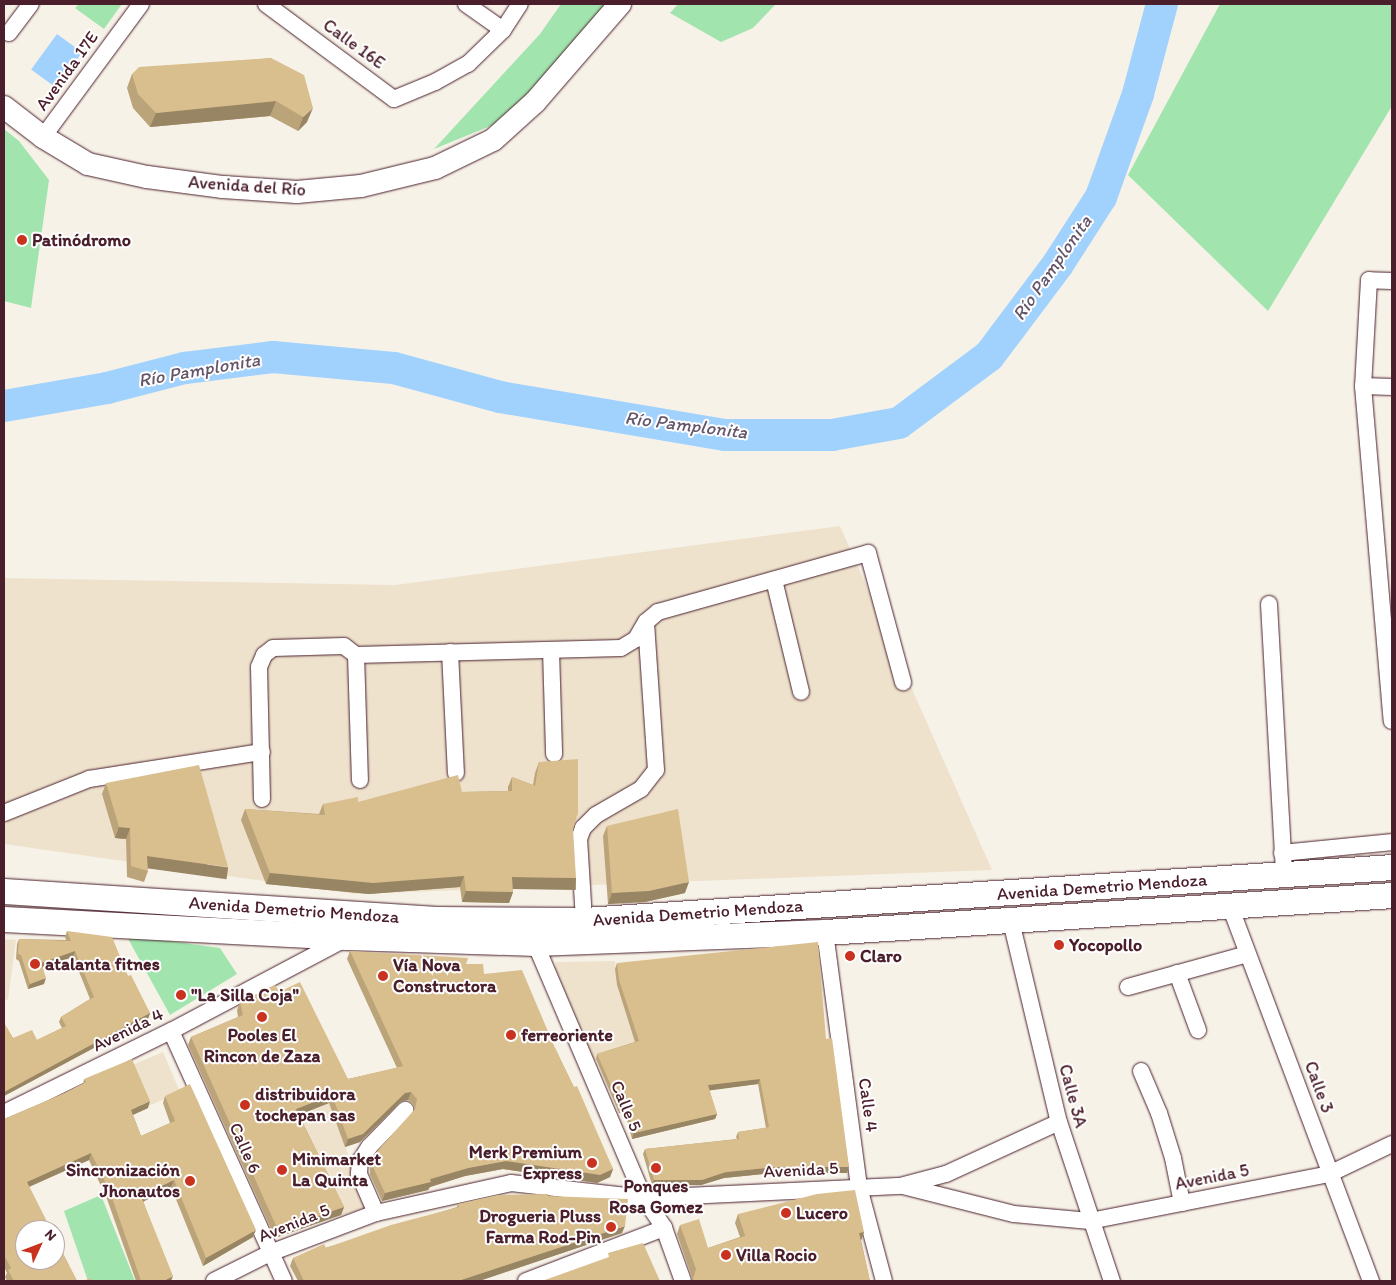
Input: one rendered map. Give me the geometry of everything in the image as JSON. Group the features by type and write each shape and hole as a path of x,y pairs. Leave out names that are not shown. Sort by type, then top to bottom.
{"main road":[{"name":"Avenida del Río","path":"4,107 43,137 88,164 147,177 223,187 297,192 361,186 435,168 493,140 535,102 620,4"},
{"name":"Avenida Demetrio Mendoza","path":"4,891 436,919 584,920 1283,864 1392,868"},
{"name":"Avenida Demetrio Mendoza","path":"4,919 348,937 535,943 825,932 1010,917 1230,906 1392,894"}],"street":[{"name":"Avenida 17E","path":"43,137 141,4"},
{"name":"Calle 16E","path":"266,4 394,99 435,82 468,64 502,30"},
{"path":"466,4 502,30 520,4"},
{"path":"9,33 25,6"},
{"path":"1392,281 1369,280 1363,386 1392,721"},
{"path":"1363,386 1392,387"},
{"path":"262,799 259,667 264,655 273,648 344,646 356,656 621,648 636,639 646,622 658,612 868,553 903,682"},
{"path":"774,580 801,692"},
{"path":"1269,604 1283,864 1392,842"},
{"path":"584,920 579,838 583,828 596,815 641,789 656,770 646,622"},
{"path":"551,650 554,754"},
{"path":"450,652 456,773"},
{"path":"356,656 360,780"},
{"path":"4,813 89,779 262,752"},
{"name":"Calle 3","path":"1230,906 1329,1174 1371,1281"},
{"name":"Calle 3A","path":"1010,917 1058,1122 1090,1221 1112,1281"},
{"name":"Calle 4","path":"825,932 859,1187 884,1281"},
{"name":"Avenida 4","path":"4,1113 171,1031 348,937"},
{"name":"Calle 5","path":"535,943 644,1198 664,1228 683,1281"},
{"path":"1128,987 1248,954"},
{"path":"1177,973 1198,1030"},
{"name":"Calle 6","path":"171,1031 284,1281"},
{"path":"1141,1070 1174,1158 1182,1203"},
{"path":"376,1213 359,1174 360,1161 369,1147 405,1110"},
{"path":"903,1186 946,1174 1058,1122"},
{"name":"Avenida 5","path":"214,1281 270,1253 376,1213 511,1183 644,1198 903,1186 1014,1214 1090,1221 1329,1174 1392,1144"},
{"path":"526,1281 664,1228"}],"shaded area":[{"path":"840,526 992,870 355,894 4,844 4,578 395,585"},
{"path":"4,939 16,940 8,999 4,1001"},
{"path":"615,961 617,985 637,1047 591,1061 555,976 556,962"},
{"path":"163,1052 180,1093 147,1107 130,1066"},
{"path":"329,1103 368,1208 341,1215 297,1117"}],"green space":[{"path":"79,4 122,4 104,29 75,8"},
{"path":"561,4 616,4 505,120 434,149 540,34"},
{"path":"678,4 776,4 753,28 721,42 670,13"},
{"path":"1220,4 1392,4 1392,106 1268,311 1128,175"},
{"name":"Patinódromo","path":"4,129 19,141 49,180 31,308 4,301"},
{"name":"\"La Silla Coja\"","path":"126,935 220,948 237,974 170,1015"},
{"path":"101,1195 135,1281 88,1281 64,1211"}],"water":[{"path":"57,34 82,52 56,88 31,70"}],"building":[{"path":"271,58 304,75 313,108 303,117 276,101 156,113 138,94 132,74 139,67"},
{"path":"578,759 578,813 573,829 576,878 512,877 513,892 466,891 464,876 373,883 270,873 245,809 325,815 323,804 358,797 358,802 458,775 462,792 512,791 512,777 535,786 539,762"},
{"path":"199,765 228,867 147,856 148,871 131,866 130,828 119,827 106,783"},
{"path":"678,809 689,882 649,891 612,893 607,826"},
{"path":"67,931 112,937 128,976 131,975 150,1013 4,1092 4,1023 13,1038 32,1030 37,1040 66,1026 61,1017 94,997 75,951 41,963 46,978 30,984 21,955 18,954 19,939 71,941"},
{"path":"818,942 826,1039 832,1038 849,1167 775,1167 726,1172 702,1180 654,1180 645,1149 739,1139 738,1132 769,1127 760,1079 708,1085 717,1114 634,1133 627,1107 621,1108 597,1054 639,1041 619,980 617,963"},
{"path":"350,951 468,958 466,964 483,964 484,974 522,970 555,1048 574,1087 577,1086 613,1169 600,1175 506,1161 468,1168 430,1179 431,1182 385,1193 373,1167 373,1156 415,1109 417,1099 411,1092 405,1093 363,1134 348,1139 332,1095 296,1109 344,1207 278,1230 191,1037 243,1015 240,1002 275,985 279,992 300,982 348,1079 403,1066"},
{"path":"132,1059 150,1101 131,1110 141,1136 175,1121 165,1096 190,1084 256,1230 206,1258 174,1180 141,1196 173,1276 164,1281 141,1281 110,1192 91,1153 27,1182 46,1220 15,1220 15,1270 65,1270 65,1258 77,1281 14,1281 8,1270 11,1268 4,1255 4,1119 65,1093 86,1082 84,1079"},
{"path":"855,1190 864,1232 859,1233 870,1281 694,1281 696,1269 680,1225 699,1219 708,1248 745,1236 738,1214 817,1194"},
{"path":"548,1194 547,1196 628,1199 625,1226 458,1281 304,1281 293,1258 324,1244 326,1248 391,1225 459,1207 458,1204 498,1195"},
{"path":"643,1243 660,1281 542,1281 609,1257 608,1253"}],"waterway":[{"name":"Río Pamplonita","path":"4,406 107,388 185,368 273,357 394,368 500,397 725,435 832,435 899,423 989,356 1058,264 1101,197 1138,94 1162,4"}],"place":[{"name":"Patinódromo","path":"22,240"},
{"name":"Yocopollo","path":"1059,945"},
{"name":"Claro","path":"850,956"},
{"name":"atalanta fitnes","path":"35,964"},
{"name":"Vía Nova Constructora","path":"383,976"},
{"name":"\"La Silla Coja\"","path":"181,995"},
{"name":"Pooles El Rincon de Zaza","path":"262,1017"},
{"name":"ferreoriente","path":"511,1035"},
{"name":"distribuidora tochepan sas","path":"245,1105"},
{"name":"Merk Premium Express","path":"592,1163"},
{"name":"Ponques Rosa Gomez","path":"656,1168"},
{"name":"Minimarket La Quinta","path":"282,1170"},
{"name":"Sincronización Jhonautos","path":"190,1181"},
{"name":"Lucero","path":"786,1213"},
{"name":"Drogueria Pluss Farma Rod-Pin","path":"611,1227"},
{"name":"Villa Rocio","path":"726,1255"}]}
